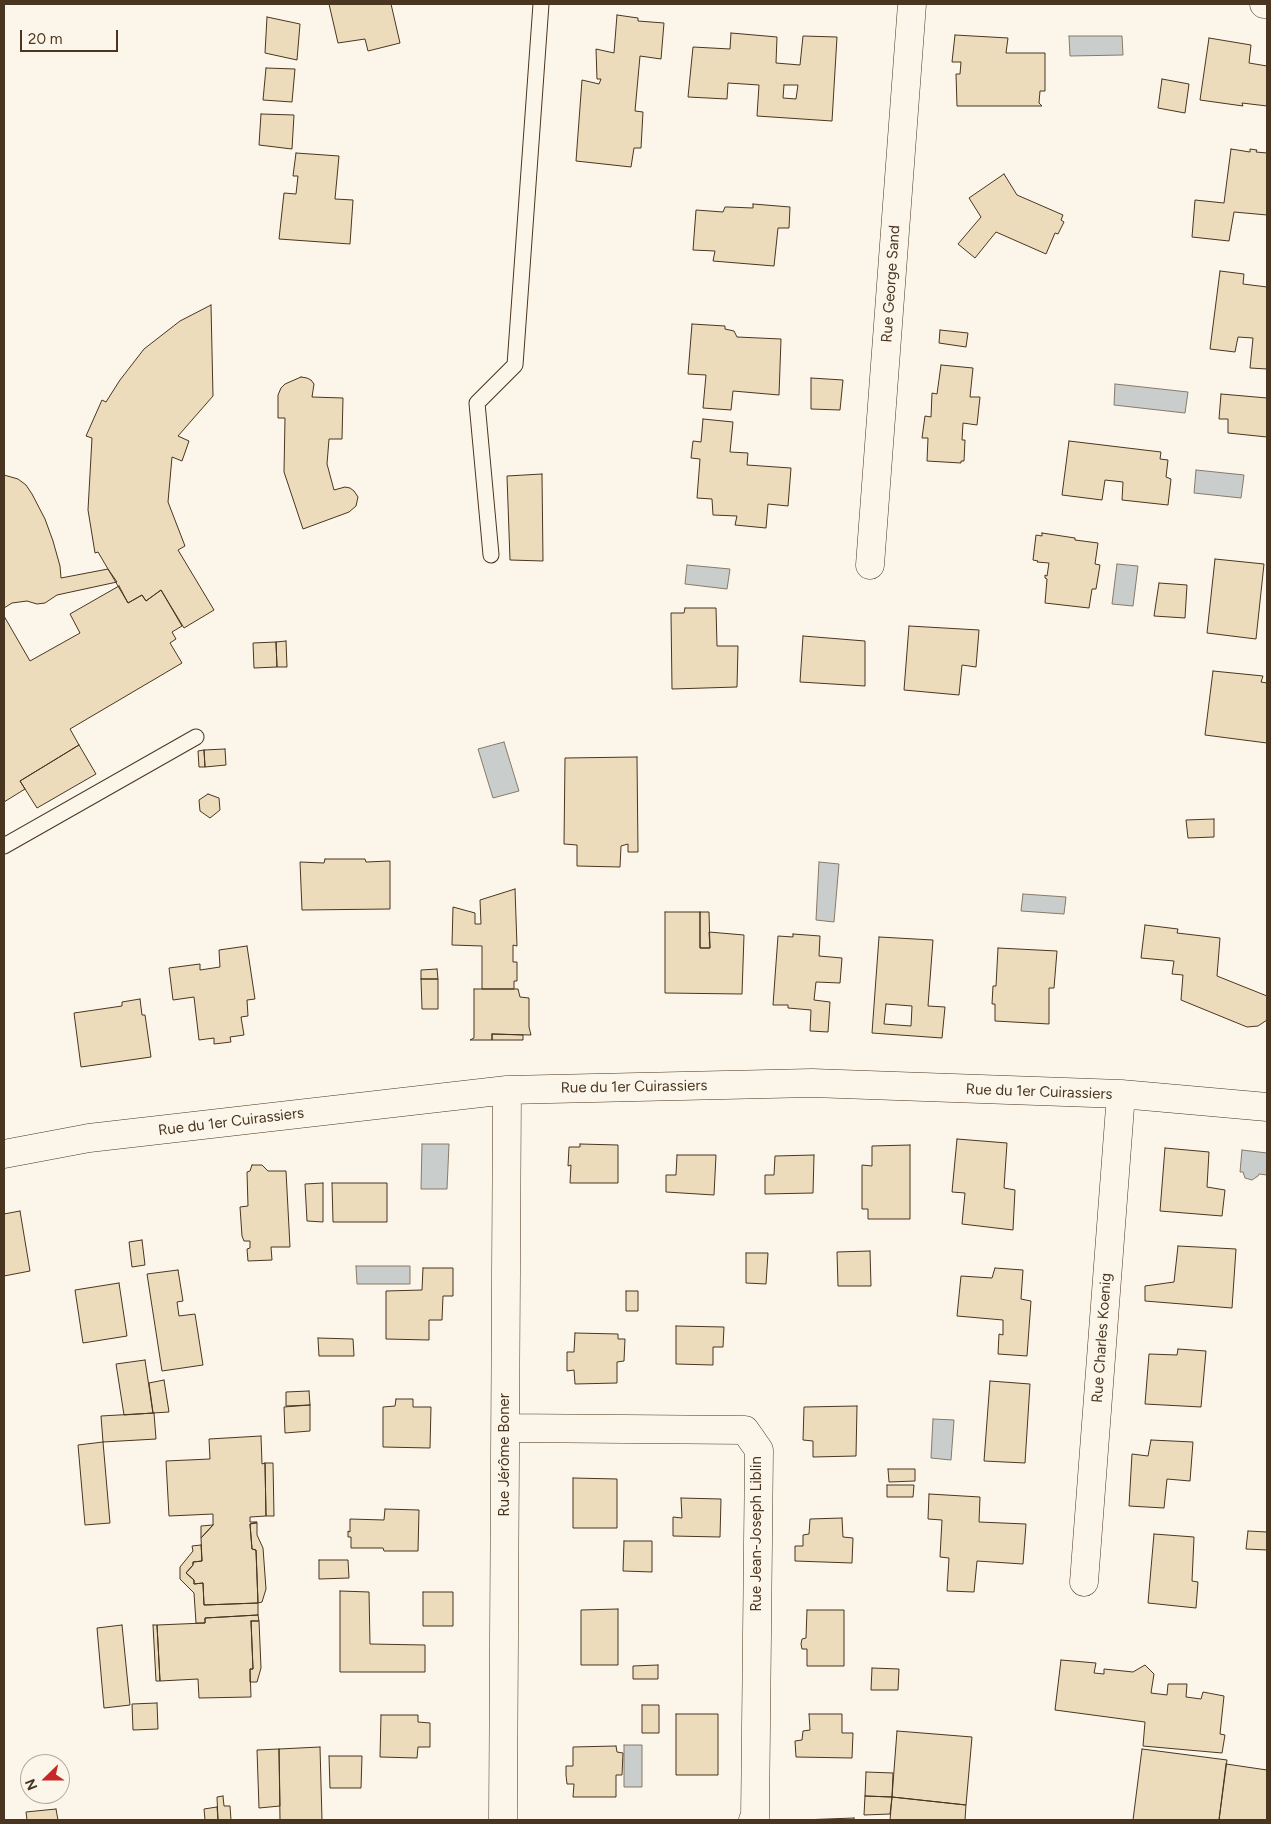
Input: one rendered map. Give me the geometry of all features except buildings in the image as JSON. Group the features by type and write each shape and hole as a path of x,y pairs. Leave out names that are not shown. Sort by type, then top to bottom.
{"street":[{"name":"Rue George Sand","path":"870,565 912,4"},
{"name":"Rue du 1er Cuirassiers","path":"4,1154 89,1138 507,1090 812,1084 1121,1094 1267,1107"},
{"name":"Rue Jérôme Boner","path":"503,1820 507,1090"},
{"name":"Rue Charles Koenig","path":"1084,1582 1121,1094"},
{"name":"Rue Jean-Joseph Liblin","path":"506,1428 745,1430 759,1450 755,1819 753,1820"}],"lane":[{"path":"491,555 477,403 515,365 541,4"},
{"path":"4,846 196,737"}],"shaded area":[{"path":"1069,36 1122,36 1123,55 1070,56"},
{"path":"1115,384 1188,392 1185,413 1114,405"},
{"path":"1196,470 1244,475 1241,498 1194,493"},
{"path":"1117,564 1138,566 1133,606 1112,604"},
{"path":"687,565 730,569 727,589 685,584"},
{"path":"504,742 519,791 493,798 478,749"},
{"path":"819,862 839,864 834,922 816,920"},
{"path":"1023,894 1066,897 1064,914 1021,911"},
{"path":"422,1144 449,1144 447,1189 421,1189"},
{"path":"1242,1150 1267,1153 1267,1175 1259,1174 1252,1180 1245,1178 1243,1172 1240,1172"},
{"path":"356,1266 410,1266 410,1284 357,1284"},
{"path":"933,1419 954,1420 951,1460 931,1458"},
{"path":"624,1745 642,1745 642,1787 624,1787"}]}
